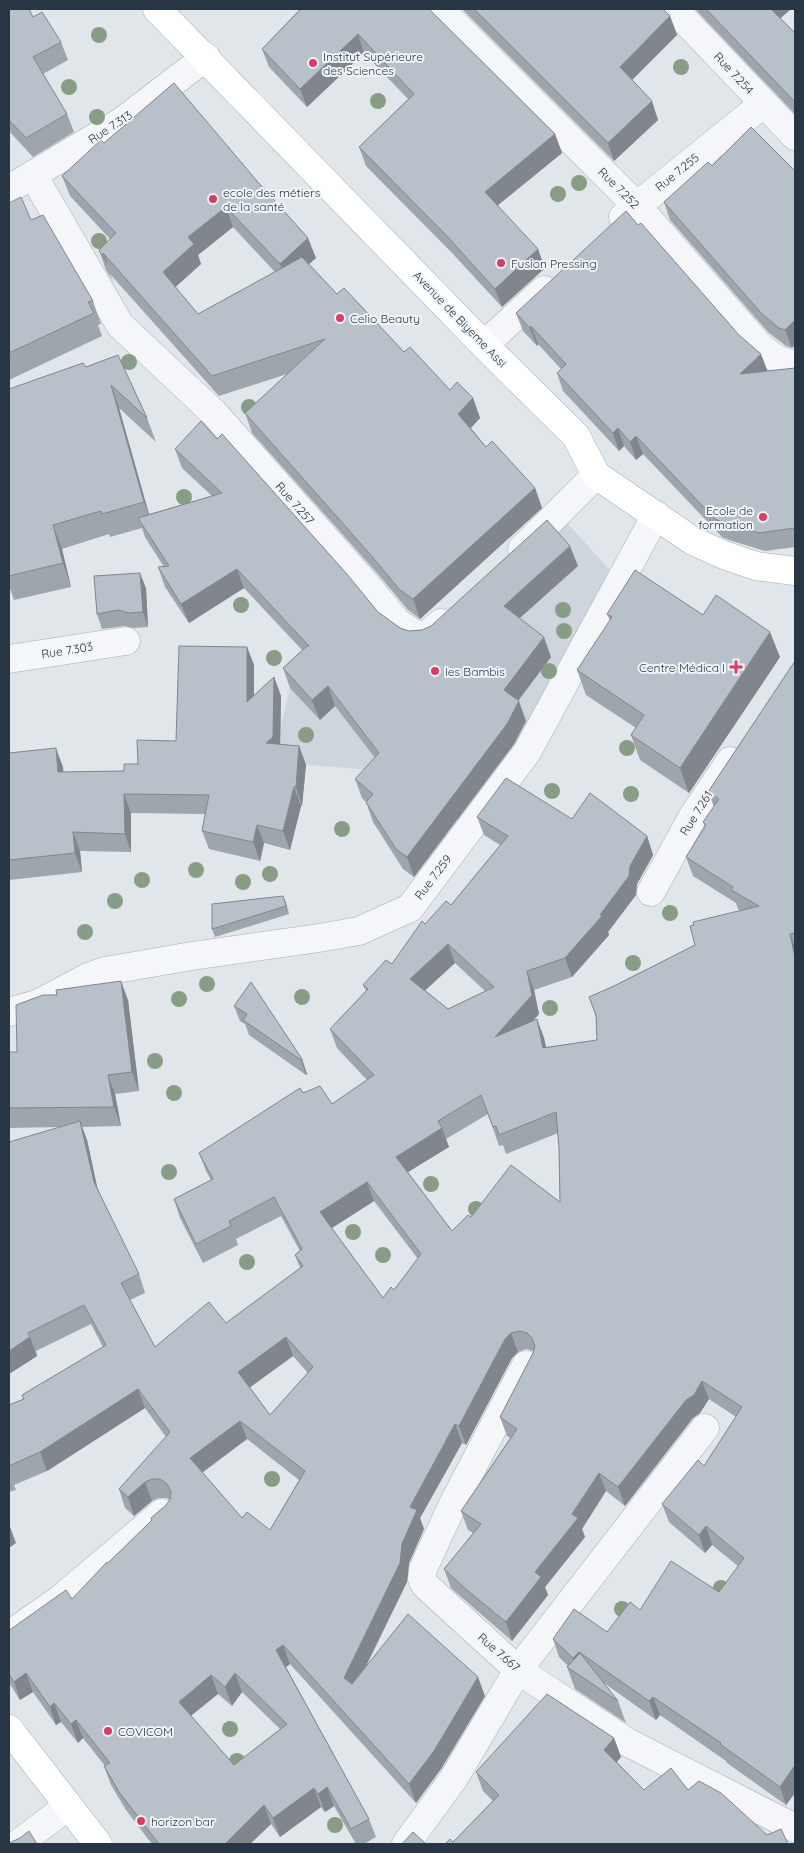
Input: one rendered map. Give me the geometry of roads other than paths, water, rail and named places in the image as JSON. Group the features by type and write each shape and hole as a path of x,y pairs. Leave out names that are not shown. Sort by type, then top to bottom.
{"main road":[{"name":"Avenue de Biyeme Assi","path":"158,9 484,345 576,436 596,476"},
{"path":"596,476 694,541 724,556 756,566 795,571"},
{"path":"9,1729 98,1844"}],"street":[{"name":"Rue 7.252","path":"440,9 636,204 757,343 770,355 788,364 795,364"},
{"name":"Rue 7.254","path":"674,9 795,136"},
{"name":"Rue 7.313","path":"9,189 121,122 206,57"},
{"name":"Rue 7.255","path":"607,231 636,204 763,104"},
{"name":"Rue 7.257","path":"33,175 120,325 214,413 366,583 397,622 416,635 428,634 457,608"},
{"path":"484,345 564,272"},
{"path":"506,563 596,476"},
{"name":"Rue 7.259","path":"9,1012 37,1004 88,977 104,972 192,956 359,931 410,908 527,752 656,515"},
{"name":"Rue 7.303","path":"9,659 126,641"},
{"name":"Rue 7.261","path":"652,892 693,816 742,742"},
{"name":"Rue 7.667","path":"526,1365 453,1504 423,1570 422,1579 425,1586 518,1670 627,1742 795,1827"},
{"path":"406,1844 454,1778 518,1670 705,1428"},
{"path":"9,1635 59,1600 162,1513"},
{"path":"18,1844 68,1806"}],"place":[{"name":"Institut Supérieure des Sciences","path":"313,63"},
{"name":"ecole des métiers de la santé","path":"213,199"},
{"name":"Fusion Pressing","path":"501,263"},
{"name":"Celio Beauty","path":"340,318"},
{"name":"Ecole de formation","path":"763,517"},
{"name":"Centre Médica l","path":"736,667"},
{"name":"les Bambis","path":"435,671"},
{"name":"COVICOM","path":"108,1731"},
{"name":"horizon bar","path":"141,1821"}]}
